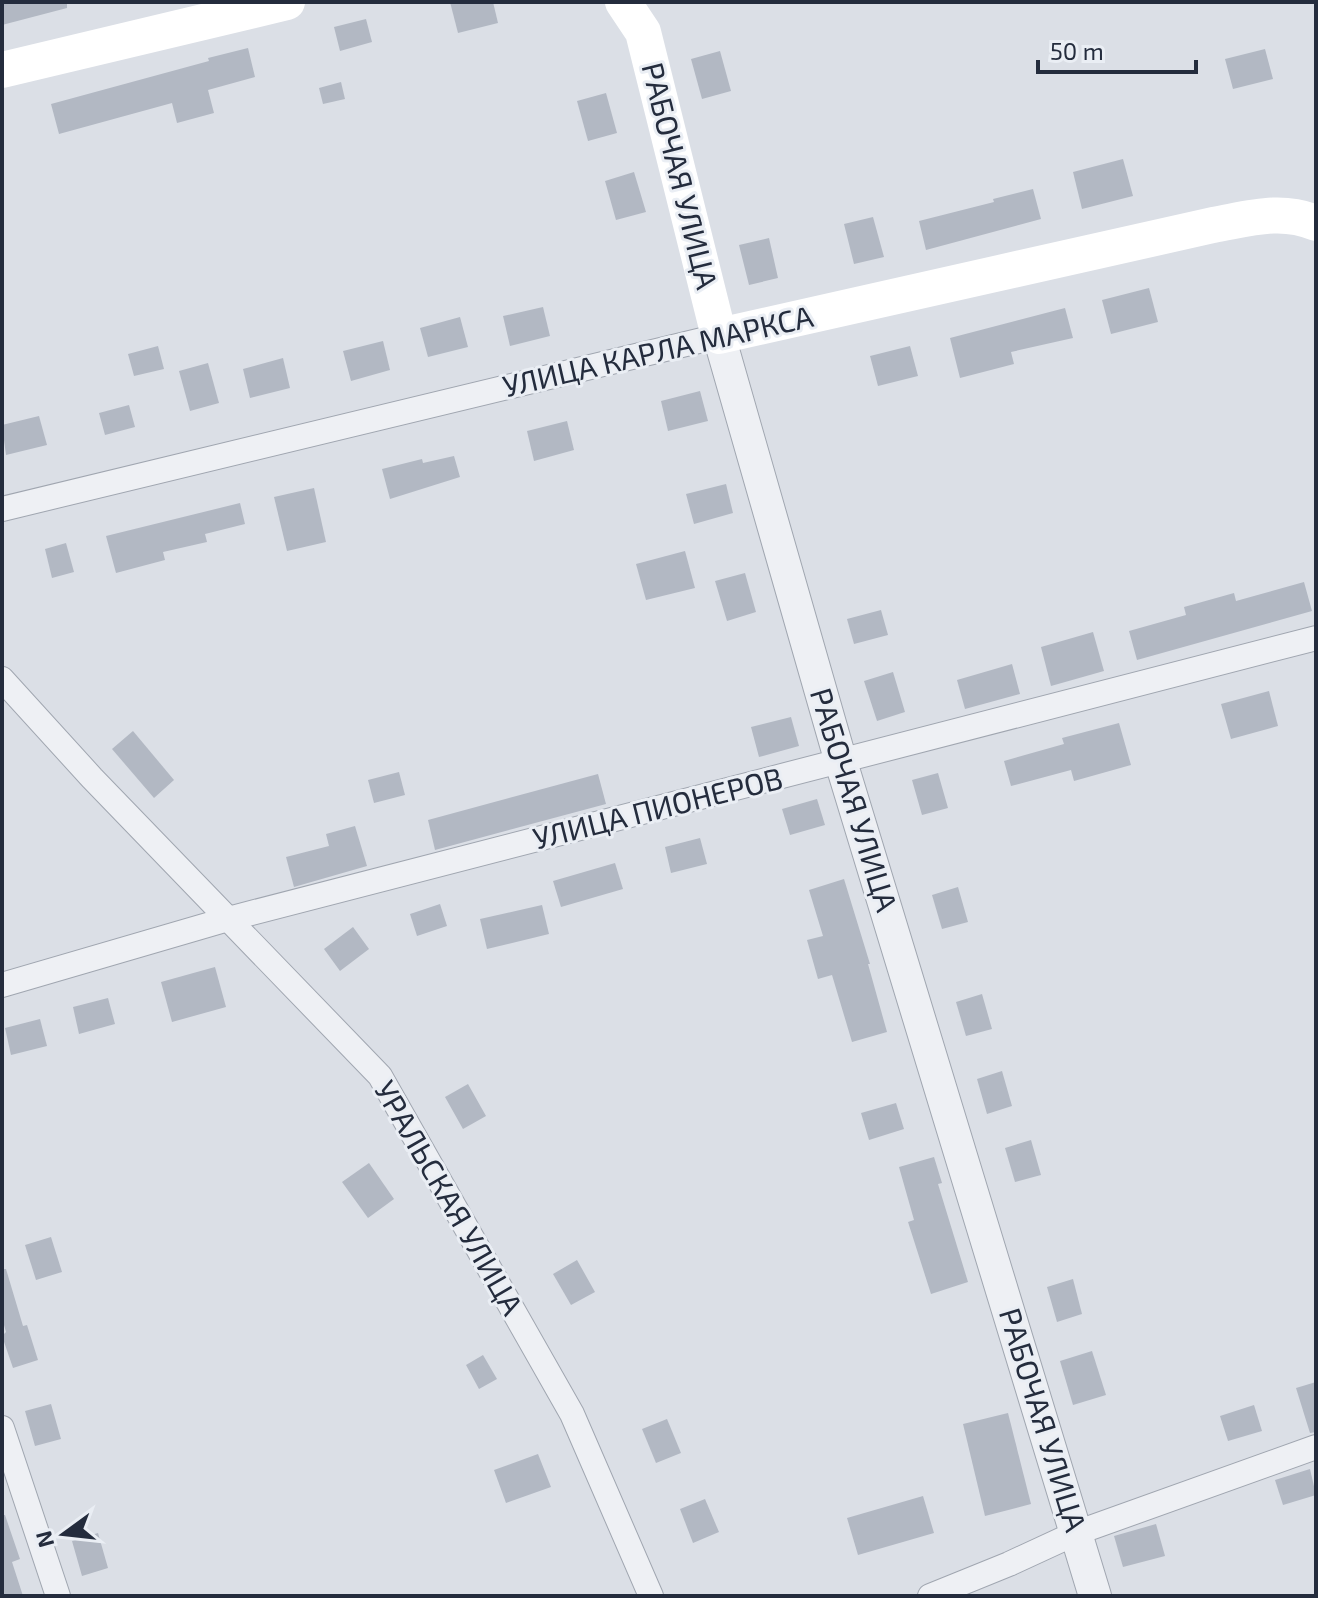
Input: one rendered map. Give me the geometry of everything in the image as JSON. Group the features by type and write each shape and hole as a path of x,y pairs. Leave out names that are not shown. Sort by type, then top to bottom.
{"main road":[{"path":"2,70 287,2"},
{"name":"РАБОЧАЯ УЛИЦА","path":"623,2 643,32 719,336"},
{"name":"УЛИЦА КАРЛА МАРКСА","path":"719,336 1213,225 1276,214 1316,223"}],"street":[{"name":"УЛИЦА КАРЛА МАРКСА","path":"2,509 719,336"},
{"name":"РАБОЧАЯ УЛИЦА","path":"719,336 841,762 1095,1596"},
{"name":"УЛИЦА ПИОНЕРОВ","path":"2,985 228,919 1316,638"},
{"name":"УРАЛЬСКАЯ УЛИЦА","path":"2,679 92,778 380,1076 572,1414 651,1596"},
{"path":"2,1428 58,1596"},
{"path":"930,1596 1076,1533 1316,1447"}],"building":[{"path":"2,2 67,2 67,8 2,25"},
{"path":"450,2 493,2 498,23 458,33"},
{"path":"366,19 372,42 340,51 334,27"},
{"path":"248,48 255,77 208,90 214,113 177,123 172,103 59,134 51,104"},
{"path":"1265,49 1273,79 1233,89 1225,59"},
{"path":"720,51 731,91 702,99 691,59"},
{"path":"341,82 345,99 323,104 319,88"},
{"path":"606,93 617,133 588,141 577,101"},
{"path":"1123,159 1133,196 1082,209 1073,172"},
{"path":"634,172 646,212 616,220 605,181"},
{"path":"1033,189 1041,219 926,250 919,221"},
{"path":"873,217 884,257 854,264 844,224"},
{"path":"769,238 778,278 749,285 739,245"},
{"path":"1149,288 1158,322 1111,334 1102,300"},
{"path":"543,307 550,336 510,346 503,316"},
{"path":"1065,308 1073,338 1011,352 1014,364 960,378 950,338"},
{"path":"460,317 468,347 428,357 420,328"},
{"path":"383,341 390,370 351,381 343,351"},
{"path":"158,346 164,369 134,376 128,354"},
{"path":"910,346 918,376 878,386 870,356"},
{"path":"283,358 290,388 250,398 243,369"},
{"path":"208,363 219,403 190,411 179,371"},
{"path":"700,391 708,421 668,431 661,401"},
{"path":"129,405 135,427 105,435 99,413"},
{"path":"39,416 47,445 6,455 2,425"},
{"path":"567,421 574,450 534,461 527,431"},
{"path":"454,456 460,477 390,499 382,469 422,459 423,463"},
{"path":"726,484 733,513 694,524 686,494"},
{"path":"314,488 326,542 287,551 274,497"},
{"path":"240,503 245,524 205,534 207,542 163,552 165,560 116,573 106,536"},
{"path":"66,543 74,572 52,578 45,549"},
{"path":"685,551 695,588 646,600 636,564"},
{"path":"745,573 756,612 727,621 715,581"},
{"path":"1304,582 1312,611 1137,660 1129,631 1186,615 1184,607 1234,593 1236,601"},
{"path":"881,610 888,635 854,644 847,619"},
{"path":"1093,632 1104,671 1051,686 1041,647"},
{"path":"1012,664 1020,694 965,709 957,680"},
{"path":"893,672 905,712 877,721 864,681"},
{"path":"1269,691 1278,726 1231,739 1221,704"},
{"path":"791,717 799,746 759,757 751,727"},
{"path":"1119,723 1131,765 1074,781 1071,770 1011,786 1004,761 1064,744 1062,738"},
{"path":"133,731 174,780 154,798 112,749"},
{"path":"399,772 405,795 374,803 368,780"},
{"path":"938,773 948,808 922,815 912,780"},
{"path":"598,774 606,804 435,850 428,820"},
{"path":"817,799 825,825 790,835 782,809"},
{"path":"355,826 367,866 294,887 286,857 329,846 326,834"},
{"path":"700,838 707,864 671,873 665,847"},
{"path":"615,863 623,889 561,907 553,881"},
{"path":"844,879 887,1032 852,1042 832,975 818,979 807,940 823,936 809,890"},
{"path":"958,887 968,922 942,929 932,895"},
{"path":"440,904 447,926 417,936 410,914"},
{"path":"542,905 549,934 487,949 480,919"},
{"path":"353,927 369,949 340,971 324,949"},
{"path":"215,967 226,1007 172,1022 161,982"},
{"path":"982,994 992,1029 966,1036 956,1002"},
{"path":"108,998 115,1024 79,1034 73,1007"},
{"path":"40,1019 47,1046 11,1055 5,1028"},
{"path":"1002,1071 1012,1106 987,1114 977,1079"},
{"path":"468,1084 486,1116 463,1129 445,1097"},
{"path":"896,1103 904,1129 869,1140 861,1113"},
{"path":"1031,1140 1041,1175 1015,1182 1005,1148"},
{"path":"934,1157 942,1183 938,1184 968,1282 931,1294 908,1222 914,1220 899,1167"},
{"path":"369,1163 394,1199 368,1218 342,1182"},
{"path":"51,1237 62,1272 36,1280 25,1245"},
{"path":"577,1260 595,1292 571,1305 553,1274"},
{"path":"2,1269 6,1269 23,1326 27,1325 38,1360 13,1368 2,1336 6,1332 2,1318"},
{"path":"1073,1279 1082,1314 1057,1322 1047,1287"},
{"path":"1092,1351 1106,1395 1073,1405 1060,1361"},
{"path":"483,1355 497,1379 479,1389 466,1365"},
{"path":"1316,1382 1316,1432 1310,1433 1296,1388"},
{"path":"51,1404 61,1439 35,1446 25,1411"},
{"path":"1254,1405 1262,1431 1228,1441 1220,1416"},
{"path":"1008,1413 1031,1504 985,1516 963,1424"},
{"path":"667,1419 681,1453 656,1463 642,1429"},
{"path":"538,1454 551,1487 506,1503 494,1470"},
{"path":"1310,1469 1316,1495 1283,1505 1275,1480"},
{"path":"923,1496 934,1533 858,1555 847,1518"},
{"path":"705,1499 719,1532 693,1543 680,1509"},
{"path":"2,1515 5,1515 20,1559 12,1562 23,1596 2,1596"},
{"path":"1156,1524 1165,1556 1123,1567 1114,1536"},
{"path":"98,1533 108,1568 82,1576 72,1541"}]}
